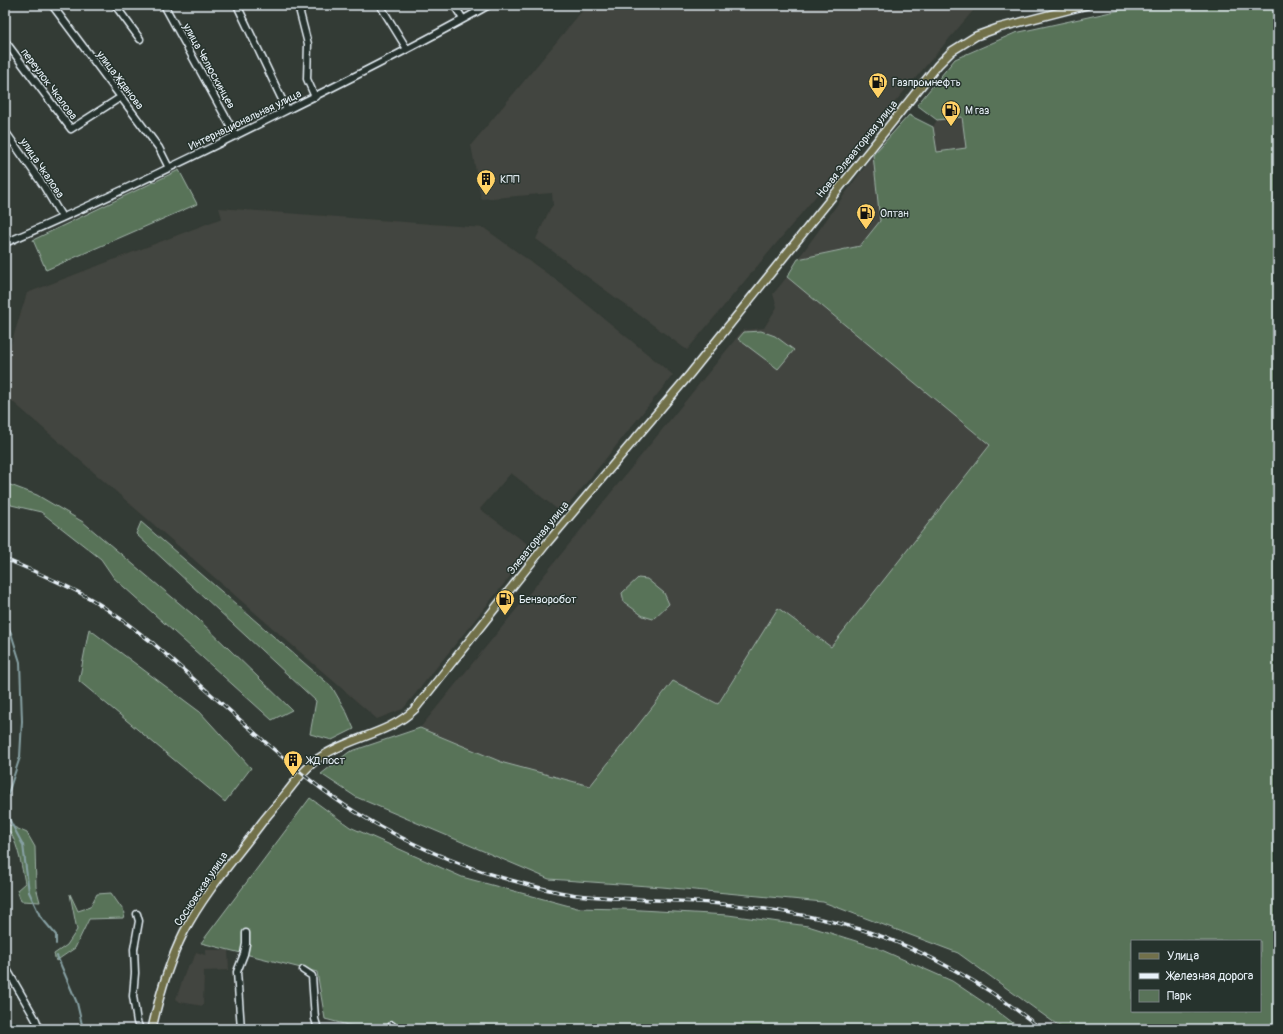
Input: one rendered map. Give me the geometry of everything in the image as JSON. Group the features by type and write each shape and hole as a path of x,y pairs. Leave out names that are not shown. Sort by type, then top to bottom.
{"main road":[{"name":"Новая Элеваторная улица","path":"690,374 934,70 952,51 976,36 998,28 1087,5"},
{"name":"Элеваторная улица","path":"300,776 313,762 333,749 347,742 390,727 405,718 415,709 547,543 690,374"},
{"name":"Сосновская улица","path":"152,1029 161,994 184,932 218,880 300,776"}],"street":[{"name":"улица Жданова","path":"52,5 159,148 169,168"},
{"path":"115,5 140,39"},
{"name":"улица Челюскинцев","path":"164,5 236,136"},
{"path":"237,5 287,110"},
{"path":"298,5 308,44 307,79 315,97"},
{"path":"380,5 407,49"},
{"path":"454,5 463,20"},
{"name":"Интернациональная улица","path":"5,243 236,136 315,97 489,5"},
{"name":"переулок Чкалова","path":"5,41 71,129 121,98"},
{"name":"улица Чкалова","path":"5,131 43,186 62,217"},
{"path":"137,914 139,920 134,949 135,973 133,996 137,1022 140,1029"},
{"path":"241,1029 237,972 244,954 246,933"},
{"path":"5,966 36,1020 39,1029"},
{"path":"303,970 312,976 315,1019 318,1029"}],"shaded area":[{"path":"587,5 978,5 687,350 536,239 553,205 552,193 481,199 471,145"},
{"path":"962,117 966,148 937,152 933,127 937,120"},
{"path":"873,155 880,221 860,246 798,259"},
{"path":"219,208 484,228 567,288 673,375 562,513 511,473 480,509 533,548 403,709 377,719 5,395 5,363 27,293 222,218"},
{"path":"787,277 990,445 831,647 778,609 717,704 673,681 590,786 504,763 420,728 743,330 764,328 777,307 773,294"},
{"path":"206,950 228,950 229,970 204,971 203,1006 180,1002 176,999 187,967 193,961 196,952 205,955"}],"green space":[{"path":"1143,5 1278,5 1278,1029 1063,1029 958,953 823,902 662,887 549,879 356,797 321,774 349,752 420,728 504,763 590,786 673,681 718,704 778,608 831,647 990,445 787,277 798,259 860,246 880,221 873,155 909,115 933,127 937,152 966,148 962,117 937,120 917,105 955,59 1015,33"},
{"path":"179,170 197,204 46,270 33,240"},
{"path":"761,331 775,336 794,350 778,369 738,339 744,332"},
{"path":"5,483 37,495 83,522 198,619 292,710 272,720 114,578 101,559 41,512 11,505 5,489"},
{"path":"141,522 332,687 347,713 354,729 332,740 310,734 316,701 136,534"},
{"path":"638,578 647,579 664,593 669,604 653,619 643,616 624,602 622,593"},
{"path":"89,629 200,712 251,768 225,802 79,681"},
{"path":"310,798 350,827 462,877 577,908 728,915 808,926 875,947 952,981 1021,1029 363,1029 325,1019 317,972 201,943"},
{"path":"5,823 27,833 35,847 36,887 40,902 21,901 17,890 25,883 16,845 13,837 5,827"},
{"path":"111,893 125,913 123,918 89,919 75,948 56,961 54,954 67,945 77,930 70,894 78,911 90,907 97,894"}],"waterway":[{"path":"5,621 11,633 20,662 22,721 20,757 6,800 8,817 23,845 29,892 40,916 56,935 56,944"},
{"path":"57,956 77,1003 83,1029"}],"railway":[{"path":"5,559 70,588 91,599 123,620 153,643 279,754 317,785 357,813 427,850 484,872 562,893 749,907 787,912 863,930 910,948 956,971 1001,999 1041,1029"}],"place":[{"name":"Газпромнефть","path":"878,99"},
{"name":"М газ","path":"951,127"},
{"name":"КПП","path":"486,196"},
{"name":"Оптан","path":"866,230"},
{"name":"Бензоробот","path":"505,616"},
{"name":"ЖД пост","path":"293,777"}]}
